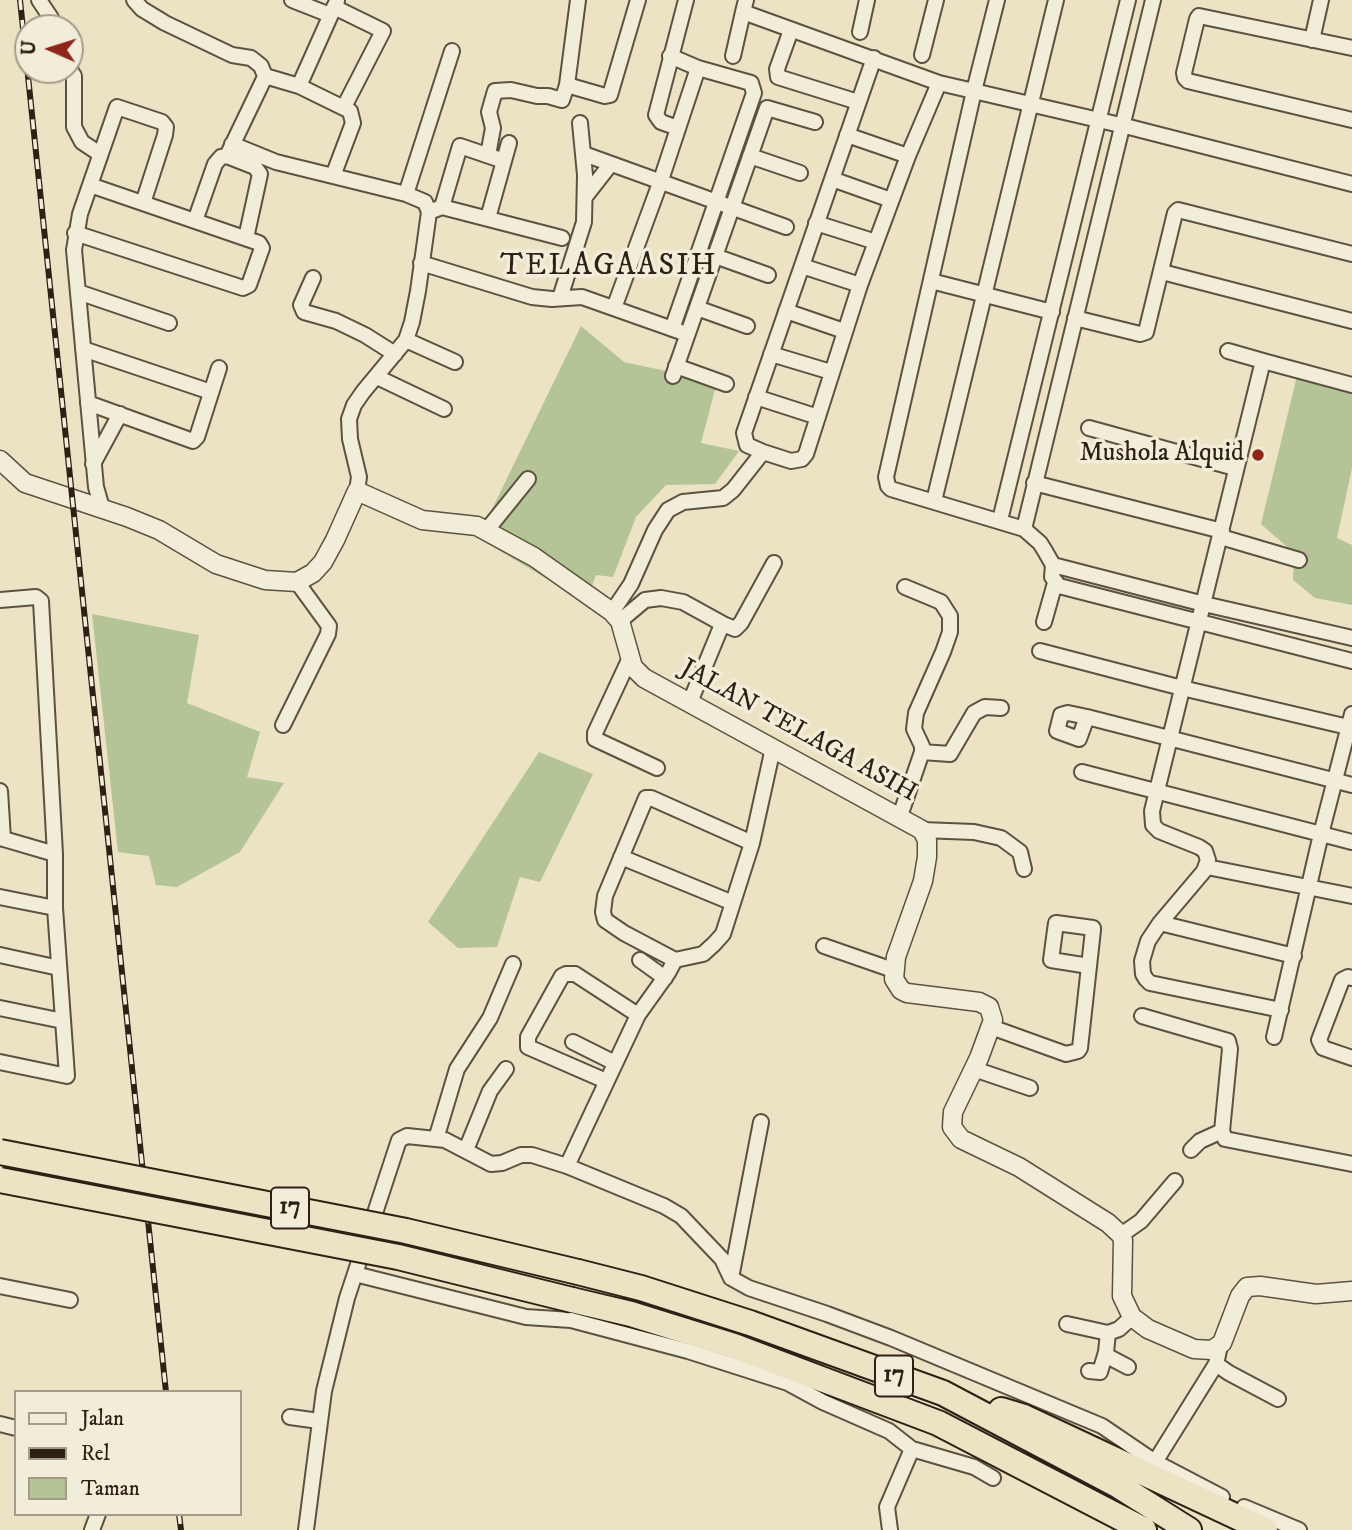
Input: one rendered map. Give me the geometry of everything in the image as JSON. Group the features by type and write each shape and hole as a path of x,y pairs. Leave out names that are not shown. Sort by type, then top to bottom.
{"highway":[{"name":"17","path":"0,1152 407,1231 641,1288 750,1323 943,1393 1119,1486 1189,1530"},
{"name":"17","path":"0,1180 398,1257 631,1314 734,1346 938,1423 1144,1530"},
{"path":"943,1393 1024,1416 1255,1526"}],"street":[{"path":"134,0 152,16 211,47 232,55 251,58 261,66 265,76 230,150 215,164 195,221"},
{"path":"292,0 334,8 383,31 344,107"},
{"path":"488,155 493,128 489,112 495,91 511,90 562,100 567,85 578,0"},
{"path":"567,85 605,96 610,95 638,0"},
{"path":"678,128 662,122 656,115 686,0"},
{"path":"860,32 867,0"},
{"path":"922,55 936,0"},
{"path":"997,0 886,477 888,486 1024,529 1040,543 1053,565 1352,638"},
{"path":"934,501 1056,0"},
{"path":"1000,520 1128,0"},
{"path":"1024,529 1153,0"},
{"path":"1312,40 1321,0"},
{"path":"733,56 745,6 791,30 939,83 1121,125 1352,184"},
{"path":"299,86 334,8"},
{"path":"1352,48 1199,16 1185,78 1352,120"},
{"path":"791,30 778,69 778,77 858,102"},
{"path":"407,194 452,51"},
{"path":"670,56 698,68 751,83 755,90 672,329"},
{"path":"874,58 744,433 747,445 763,452 792,461 802,459 860,285 908,156 939,83"},
{"path":"614,308 660,183 698,68"},
{"path":"265,76 299,86 350,111 353,122 333,176"},
{"path":"74,84 74,127 82,142 100,154"},
{"path":"102,508 93,464 75,233 116,107 164,124 165,135 143,203"},
{"path":"726,384 675,371 768,107 816,122"},
{"path":"560,298 581,233 585,197 580,123"},
{"path":"847,135 908,156"},
{"path":"488,218 509,144"},
{"path":"1,466 25,483 159,530 216,564 265,580 297,582 313,573 323,562 335,540 357,491 359,477 350,439 349,419 354,405 406,340 412,322 428,225 460,146 504,160"},
{"path":"230,150 407,194 435,209 488,218 562,238"},
{"path":"230,150 255,167 260,174 246,238"},
{"path":"584,154 786,227"},
{"path":"750,156 800,173"},
{"path":"585,197 610,165"},
{"path":"832,179 891,200"},
{"path":"75,233 243,288 249,285 262,247 260,243 90,185"},
{"path":"1075,318 1144,334 1178,210 1352,254"},
{"path":"816,223 876,242"},
{"path":"715,256 768,275"},
{"path":"421,263 533,297 582,297 688,334"},
{"path":"802,266 860,285"},
{"path":"1162,272 1352,321"},
{"path":"313,278 301,305 304,312 346,326 395,354"},
{"path":"931,281 1052,312"},
{"path":"78,292 169,323"},
{"path":"697,308 747,326"},
{"path":"786,311 844,331"},
{"path":"406,340 455,362"},
{"path":"83,349 211,392"},
{"path":"1228,351 1352,385"},
{"path":"771,354 831,372"},
{"path":"1263,361 1152,811 1153,825 1159,831 1205,851 1207,867 1160,923 1149,941 1142,961 1143,974 1150,983 1280,1010"},
{"path":"88,403 192,441 197,437 219,368"},
{"path":"377,377 444,409"},
{"path":"756,397 818,417"},
{"path":"93,464 120,414"},
{"path":"1089,428 1235,468"},
{"path":"616,617 655,530 668,510 683,502 723,498 733,490 763,452"},
{"path":"486,531 528,479"},
{"path":"1034,483 1221,534 1299,560"},
{"path":"357,491 422,520 477,526 534,557 616,617 629,660 594,733 595,739 657,768"},
{"path":"616,617 645,600 662,598 683,602 734,629 741,623 774,563"},
{"path":"1044,622 1055,583 1051,572 1053,565"},
{"path":"283,725 328,634 329,626 297,582"},
{"path":"1055,583 1352,662"},
{"path":"900,816 922,752 914,729 916,713 950,632 950,616 941,602 905,587"},
{"path":"0,600 36,597 41,601 55,854 55,908 66,1076 0,1062"},
{"path":"690,702 723,624"},
{"path":"1040,651 1182,688 1351,723 1321,834 1274,1037"},
{"name":"JALAN TELAGA ASIH","path":"629,660 632,667 644,678 922,830 928,848 923,881 893,970"},
{"path":"922,752 950,754 974,713 985,707 1002,708"},
{"path":"1087,717 1352,785"},
{"path":"751,843 648,798 644,801 603,905 605,920 675,960 703,954 715,944 723,934 751,843 773,748"},
{"path":"1082,772 1352,842"},
{"path":"0,791 2,839 55,854"},
{"path":"922,830 974,832 1001,838 1020,852 1024,869"},
{"path":"621,857 733,903"},
{"path":"1207,867 1352,896"},
{"path":"0,897 55,908"},
{"path":"1160,923 1294,956"},
{"path":"824,946 893,970 894,979 901,990 979,1002 989,1007 993,1020 991,1027 953,1112 952,1127 956,1134 961,1139 1019,1167 1108,1223 1121,1235 1122,1296 1132,1317 1148,1329 1194,1349 1212,1350 1229,1373 1278,1399"},
{"path":"0,955 59,968"},
{"path":"640,960 665,978"},
{"path":"567,1166 638,1015 675,960"},
{"path":"436,1139 457,1069 490,1018 513,964"},
{"path":"991,1027 1066,1054 1079,1051 1089,966"},
{"path":"606,1081 528,1046 528,1037 562,976 566,974 575,974 638,1015"},
{"path":"1352,978 1348,976 1342,980 1319,1040 1323,1048 1352,1058"},
{"path":"0,1008 63,1021"},
{"path":"1142,1016 1228,1041 1230,1049 1222,1131 1225,1139 1352,1164"},
{"path":"573,1042 615,1063"},
{"path":"466,1150 490,1091 506,1069"},
{"path":"974,1069 1030,1088"},
{"path":"731,1278 761,1122"},
{"path":"1191,1150 1200,1141 1222,1131"},
{"path":"306,1530 324,1391 355,1274 399,1140 407,1136 436,1139 466,1150 491,1164 527,1155 567,1166 674,1211 722,1259 731,1278 749,1288 853,1324 1102,1426 1155,1462 1235,1504 1299,1530"},
{"path":"1121,1235 1141,1221 1175,1181"},
{"path":"355,1274 526,1317 571,1320 688,1351 788,1384 889,1431 912,1449 974,1466 993,1478"},
{"path":"0,1286 70,1300"},
{"path":"1155,1462 1218,1355 1240,1296 1247,1287 1260,1286 1315,1294 1352,1291"},
{"path":"1068,1324 1108,1333 1119,1329 1132,1317"},
{"path":"1089,1371 1100,1372 1108,1333"},
{"path":"1105,1352 1128,1367"},
{"path":"290,1417 319,1421"},
{"path":"890,1530 887,1507 912,1449"}],"green space":[{"path":"581,326 624,362 717,382 701,443 739,451 715,484 666,485 636,517 613,577 596,575 586,602 478,538"},
{"path":"1297,376 1352,381 1352,468 1337,538 1352,545 1352,605 1315,598 1293,580 1294,553 1261,524"},
{"path":"92,614 199,635 187,703 260,732 247,777 284,783 240,852 177,887 156,885 149,856 118,852"},
{"path":"539,752 593,774 540,882 520,877 497,947 458,948 428,922"}],"railway":[{"path":"20,0 166,1390"},
{"path":"179,1516 181,1530"}],"place":[{"name":"Mushola Alquid","path":"1258,455"}],"district":[{"name":"TELAGAASIH","path":"609,268"}]}
